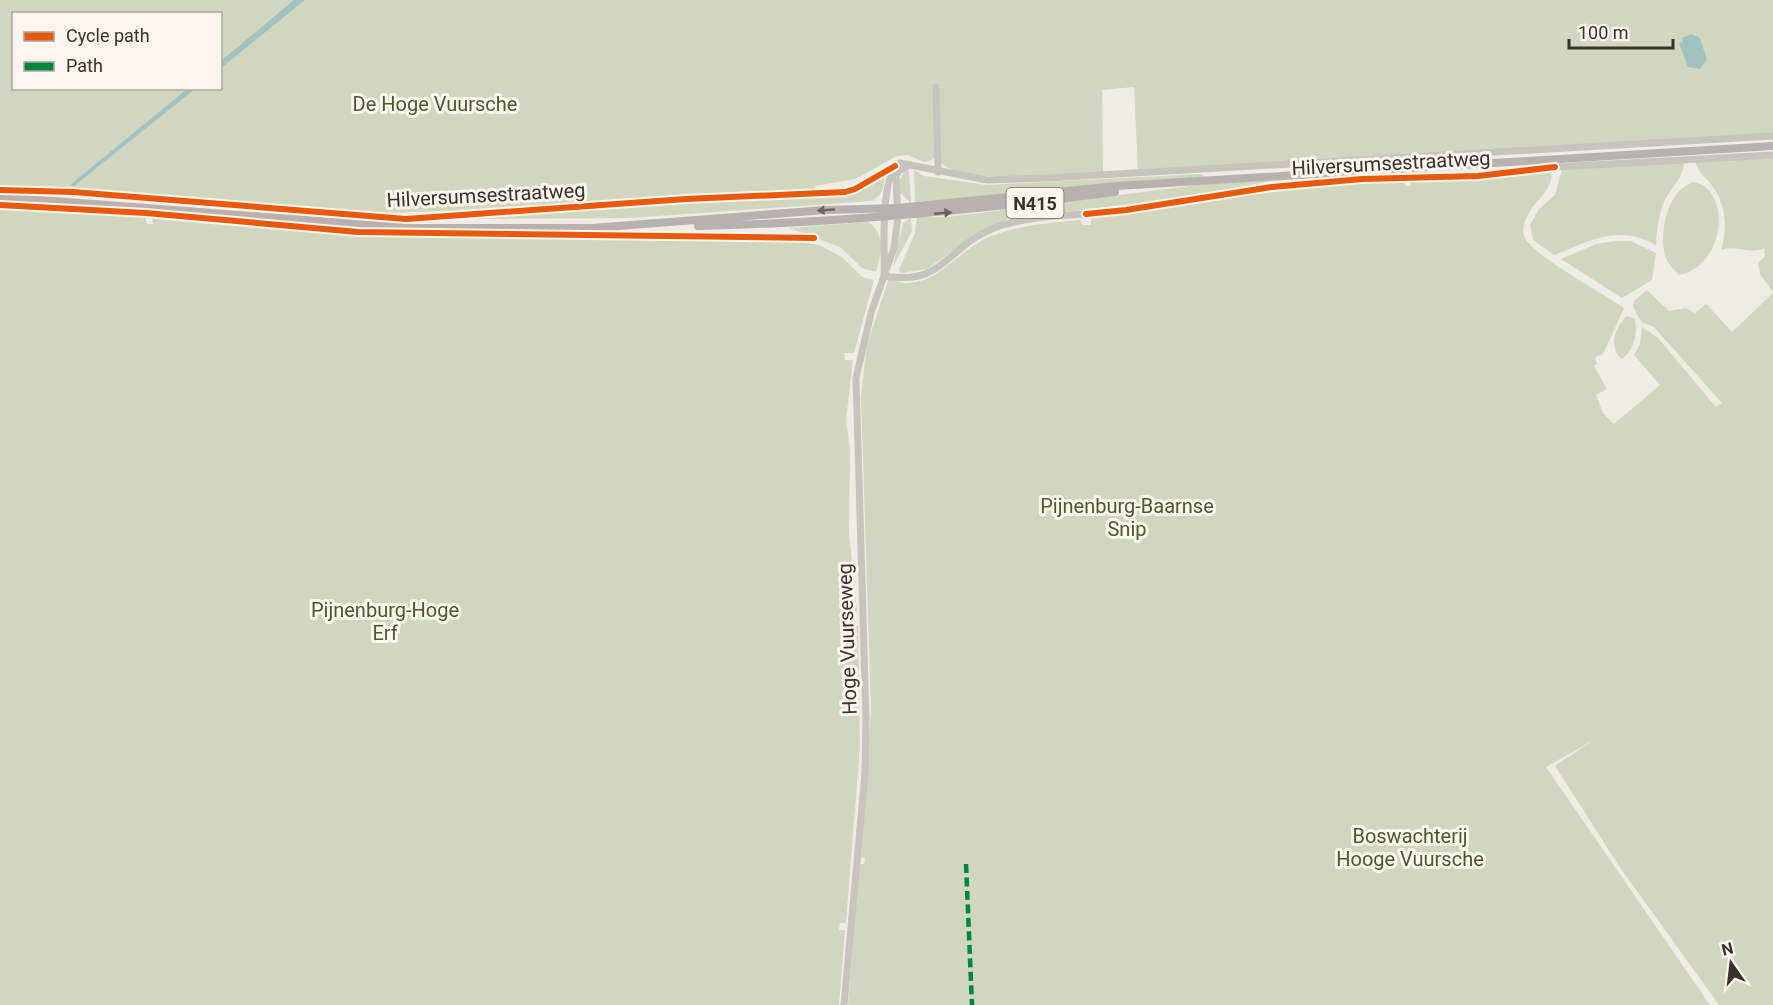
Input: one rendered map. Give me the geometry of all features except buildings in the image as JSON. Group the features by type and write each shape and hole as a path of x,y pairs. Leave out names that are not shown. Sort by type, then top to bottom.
{"main road":[{"name":"Hilversumsestraatweg","path":"0,197 414,228 773,224 898,212 962,212 1184,183 1773,146"}],"street":[{"path":"936,87 938,172"},
{"name":"Hilversumsestraatweg","path":"912,165 987,180 1059,178 1773,136"},
{"path":"1555,167 1773,155"},
{"path":"885,213 892,169 900,163 912,165"},
{"path":"898,212 896,176 899,171 912,165"},
{"name":"Hoge Vuurseweg","path":"844,1005 865,773 866,719 856,378 871,312 890,264 898,212"},
{"name":"Hoge Vuurseweg","path":"884,276 885,213"},
{"path":"884,276 902,278 930,274 973,239 994,228 1024,220 1086,214"}],"green space":[{"name":"De Hoge Vuursche","path":"0,0 1773,0 1773,134 1138,171 1134,87 1102,90 1103,173 1017,177 970,174 952,169 940,162 940,104 933,104 937,154 932,160 924,162 908,155 897,156 855,179 815,186 816,193 856,189 884,173 883,189 872,201 629,218 469,219 678,202 388,213 238,202 0,190"},
{"path":"1773,157 1773,292 1760,274 1758,263 1765,257 1764,248 1721,250 1725,224 1722,206 1715,190 1698,169 1695,159"},
{"path":"1684,160 1680,177 1662,207 1656,245 1642,239 1617,235 1593,240 1554,255 1533,240 1530,225 1539,209 1555,195 1563,166"},
{"path":"1551,167 1549,186 1528,214 1523,231 1531,246 1541,255 1624,308 1603,354 1595,357 1597,364 1594,366 1607,389 1596,395 1603,413 1614,424 1660,385 1634,355 1640,344 1642,327 1658,338 1716,407 1722,403 1654,327 1641,322 1633,306 1634,301 1647,290 1669,311 1686,308 1695,313 1706,304 1732,332 1773,293 1773,1005 1719,1005 1619,866 1555,766 1595,739 1546,767 1710,1005 848,1005 858,881 860,864 864,864 865,858 861,857 871,710 861,396 867,345 889,278 905,283 928,278 978,242 1034,225 1081,220 1082,225 1091,225 1091,219 1272,190 1404,178 1405,186 1411,186 1410,178"},
{"path":"914,170 924,176 986,185 1201,174 1207,177 915,202"},
{"path":"905,171 909,171 911,203 898,191 900,179"},
{"path":"1278,180 1171,199 1008,219 974,236 927,269 901,273 899,270 915,233 917,217 948,217 1206,184"},
{"path":"1694,182 1706,188 1714,198 1718,212 1718,228 1707,257 1695,268 1679,275 1665,256 1664,224 1671,203 1677,194 1685,186"},
{"name":"Pijnenburg-Hoge Erf","path":"0,206 145,216 147,224 153,224 152,217 503,239 774,237 819,245 842,257 862,277 874,280 854,353 844,353 845,360 853,360 846,420 850,450 849,533 857,612 847,616 847,622 858,626 860,745 846,923 840,923 839,930 845,930 839,1005 0,1005"},
{"path":"911,218 912,231 893,267 903,223"},
{"path":"868,222 878,232 880,238 881,245 876,272 862,268 840,247 789,228"},
{"path":"1631,241 1656,253 1652,280 1622,298 1561,259 1596,244"},
{"path":"1627,316 1635,319 1636,330 1630,351 1622,359 1615,349 1614,338 1619,326"}],"water":[{"path":"294,0 305,0 222,67 222,60"},
{"path":"1691,34 1700,38 1707,60 1700,69 1688,67 1679,43 1683,42 1682,38"},
{"path":"186,90 194,90 74,186 70,185"}],"marked path":[{"path":"966,864 972,1005"}],"cycle path":[{"path":"0,190 73,192 406,219 686,199 845,192 855,189 895,166"},
{"path":"1086,214 1272,187 1362,179 1478,176 1555,167"},
{"path":"0,205 146,213 358,232 814,238"}],"park label":[{"name":"Pijnenburg-Baarnse Snip","path":"1127,518"},
{"name":"Boswachterij Hooge Vuursche","path":"1410,848"}]}
